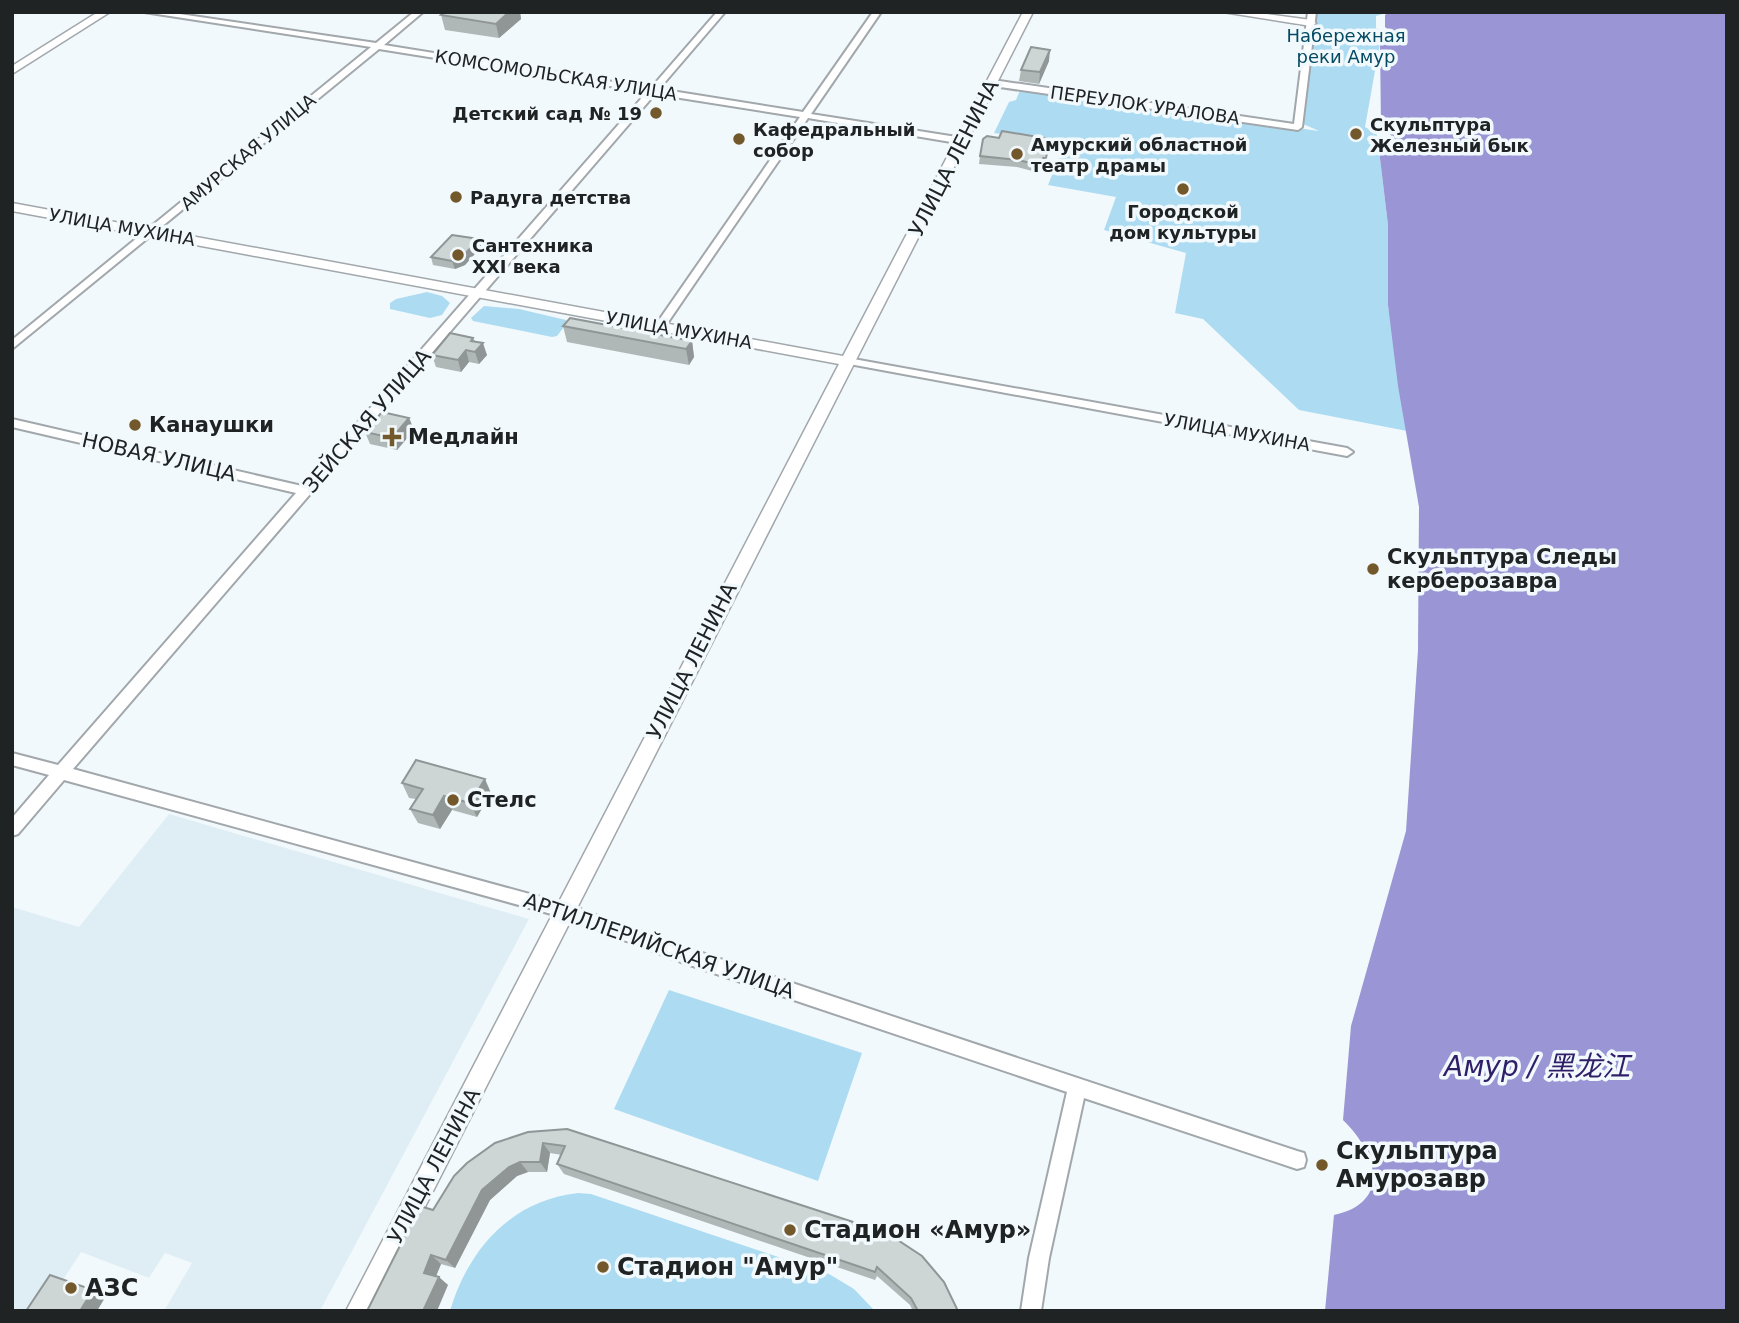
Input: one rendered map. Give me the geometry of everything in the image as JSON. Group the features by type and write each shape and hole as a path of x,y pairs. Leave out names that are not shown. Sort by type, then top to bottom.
{"main road":[{"path":"12,71 105,12"},
{"name":"УЛИЦА ЛЕНИНА","path":"358,1311 1028,12"},
{"path":"1228,12 1312,18"},
{"name":"УЛИЦА МУХИНА","path":"12,207 848,361"}],"street":[{"name":"КОМСОМОЛЬСКАЯ УЛИЦА","path":"148,12 377,46 963,141"},
{"name":"АМУРСКАЯ УЛИЦА","path":"12,346 419,12"},
{"name":"ЗЕЙСКАЯ УЛИЦА","path":"12,829 721,12"},
{"path":"660,326 877,12"},
{"name":"ПЕРЕУЛОК УРАЛОВА","path":"993,83 1298,127 1312,18"},
{"name":"УЛИЦА МУХИНА","path":"848,361 1347,452"},
{"name":"НОВАЯ УЛИЦА","path":"12,423 306,491"},
{"name":"АРТИЛЛЕРИЙСКАЯ УЛИЦА","path":"12,758 566,911 681,954 1297,1160"},
{"path":"1031,1311 1039,1258 1077,1088"}],"shaded area":[{"path":"169,814 529,919 320,1311 164,1311 192,1263 165,1253 149,1278 81,1252 43,1311 12,1311 12,907 79,927"}],"green space":[{"name":"Набережная реки Амур","path":"1315,12 1389,12 1376,16 1376,28 1395,39 1380,43 1365,127 1376,133 1378,139 1368,143 1379,150 1388,225 1388,305 1407,431 1299,410 1203,319 1175,313 1186,253 1104,230 1116,197 1048,185 1065,143 994,133 1009,102 1016,100 1020,90 1319,131 1303,124"},
{"path":"427,292 442,296 450,303 442,315 430,318 390,309 390,303 396,299"},
{"path":"484,306 519,309 566,320 567,323 557,336 552,337 473,321 471,318"},
{"path":"669,990 862,1053 818,1181 614,1109"},
{"path":"578,1193 591,1194 829,1274 854,1289 875,1311 450,1311 468,1267 496,1231 533,1206"}],"water":[{"name":"Амур / 黑龙江","path":"1389,12 1727,12 1727,1311 1325,1311 1334,1215 1353,1208 1365,1199 1371,1188 1373,1175 1364,1147 1343,1120 1351,1026 1406,831 1418,650 1419,507 1398,386 1388,305 1388,225 1379,150 1379,147 1393,141 1390,133 1381,127 1380,43 1390,42 1396,36 1385,27 1385,15"}],"building":[{"path":"445,12 509,12 496,24 441,15"},
{"path":"1031,47 1050,50 1040,72 1021,70"},
{"name":"Амурский областной театр драмы","path":"1002,131 1050,139 1046,158 1043,158 1040,165 980,156 983,139 987,136 999,138"},
{"path":"452,235 479,239 462,257 452,261 431,257"},
{"path":"570,318 692,341 686,349 563,326"},
{"path":"450,333 483,343 475,352 466,350 458,360 432,355"},
{"path":"382,412 409,418 392,438 365,432"},
{"path":"416,760 485,779 470,803 444,796 433,815 410,809 423,789 402,783"},
{"name":"Стадион «Амур»","path":"567,1129 887,1233 922,1256 944,1282 958,1311 918,1311 911,1298 877,1267 875,1272 557,1164 565,1146 543,1143 540,1162 520,1162 509,1167 482,1190 446,1260 431,1255 424,1273 439,1277 423,1311 367,1311 420,1206 433,1210 454,1176 467,1163 495,1143 528,1132"},
{"path":"50,1275 93,1290 80,1311 26,1311"}],"place":[{"name":"Детский сад № 19","path":"656,113"},
{"name":"Скульптура Железный бык","path":"1356,134"},
{"name":"Кафедральный собор","path":"739,139"},
{"name":"Амурский областной театр драмы","path":"1017,154"},
{"name":"Городской дом культуры","path":"1183,189"},
{"name":"Радуга детства","path":"456,197"},
{"name":"Сантехника XXI века","path":"458,255"},
{"name":"Канаушки","path":"135,425"},
{"name":"Медлайн","path":"392,437"},
{"name":"Скульптура Следы керберозавра","path":"1373,569"},
{"name":"Стелс","path":"453,800"},
{"name":"Скульптура Амурозавр","path":"1322,1165"},
{"name":"Стадион «Амур»","path":"790,1230"},
{"name":"Стадион \"Амур\"","path":"603,1267"},
{"name":"АЗС","path":"71,1288"}]}
